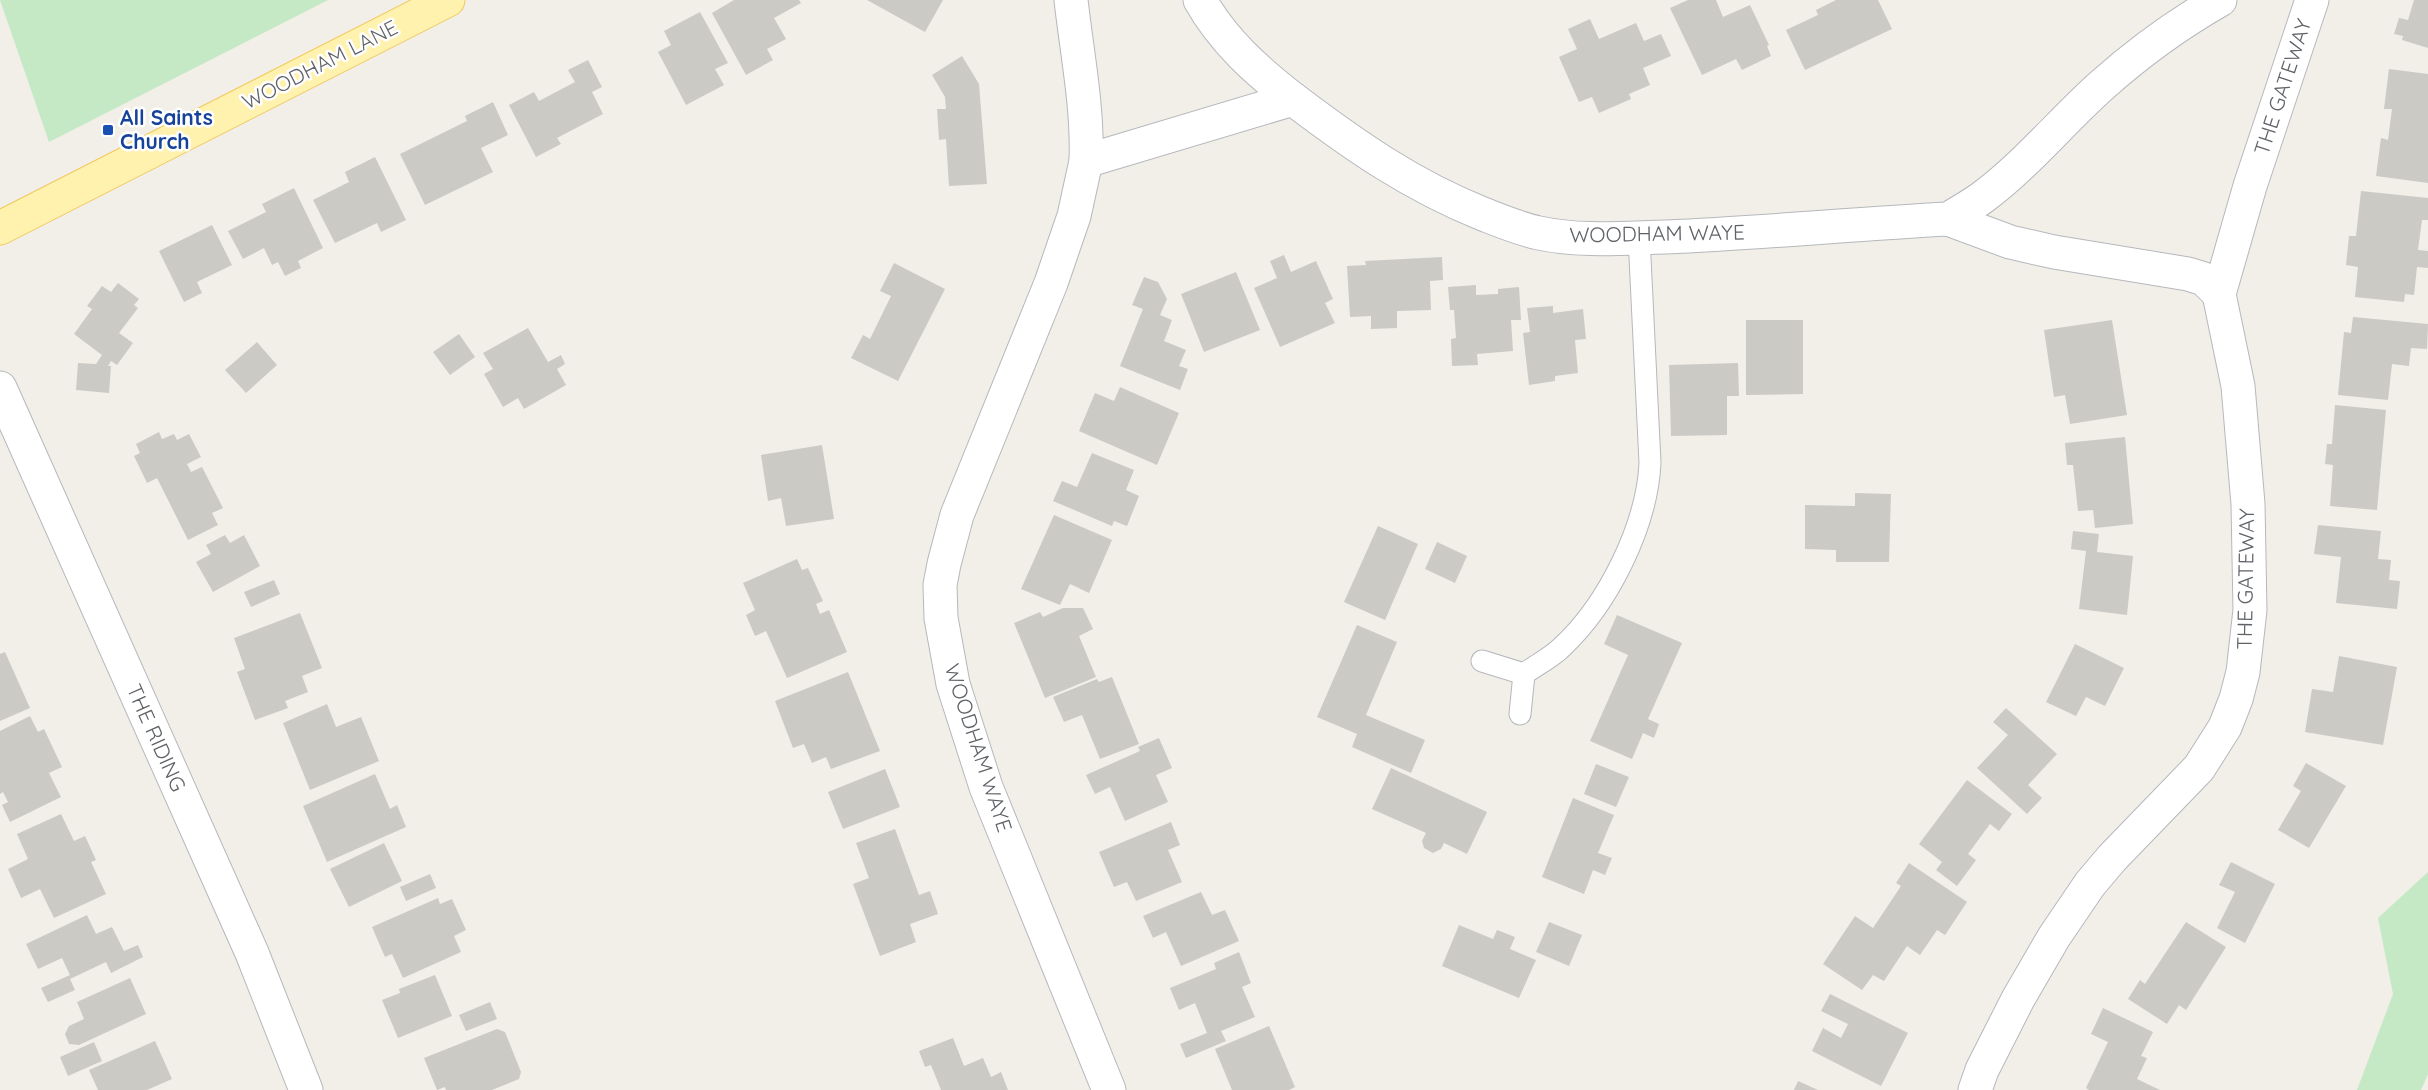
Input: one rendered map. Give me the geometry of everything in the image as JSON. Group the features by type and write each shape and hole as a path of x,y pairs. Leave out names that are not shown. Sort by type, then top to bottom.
{"main road":[{"name":"WOODHAM LANE","path":"0,228 448,0"}],"street":[{"name":"WOODHAM WAYE","path":"1071,0 1087,127 1086,161 1074,216 1051,283 957,515 940,585 941,618 953,684 986,787 1108,1090"},
{"name":"WOODHAM WAYE","path":"1200,0 1210,18 1234,48 1261,74 1350,142 1410,180 1485,215 1538,233 1612,239 1948,219 2021,244 2188,274 2204,279 2219,294"},
{"name":"WOODHAM WAYE","path":"1948,219 1984,197 2100,87 2139,54 2175,26 2220,0"},
{"name":"THE GATEWAY","path":"1975,1090 1982,1070 2018,999 2054,937 2090,884 2132,835 2199,768 2225,727 2236,699 2243,672 2250,610 2248,504 2238,386 2219,294 2247,196 2312,0"},
{"path":"1086,161 1293,99"},
{"name":"THE RIDING","path":"0,388 252,953 306,1090"}],"lane":[{"path":"1520,714 1524,674 1561,648 1597,607 1633,541 1649,486 1650,463 1639,237"},
{"path":"1482,661 1524,674"}],"green space":[{"path":"0,0 328,0 49,142"},
{"path":"2428,872 2428,1074 2421,1090 2357,1090 2393,994 2378,918"}],"building":[{"path":"734,0 799,0 801,3 774,18 786,39 767,49 773,60 746,75 712,13"},
{"path":"867,0 943,0 925,32"},
{"path":"1688,0 1716,0 1723,17 1750,5 1769,45 1767,46 1771,56 1742,70 1736,59 1702,75 1670,8"},
{"path":"1836,0 1878,0 1892,29 1805,70 1786,30 1818,15 1816,10"},
{"path":"2414,0 2428,0 2428,48 2402,40 2403,36 2394,34 2399,18 2408,20"},
{"path":"700,12 728,63 715,69 724,85 686,105 658,52 671,45 664,31"},
{"path":"1590,19 1599,39 1636,23 1644,41 1661,34 1671,56 1643,68 1650,85 1629,94 1631,99 1599,113 1592,97 1579,102 1559,57 1577,49 1568,29"},
{"path":"962,56 979,84 987,184 949,186 946,139 939,140 937,109 946,109 945,97 932,75"},
{"path":"588,60 602,87 592,92 603,114 557,138 561,144 536,157 509,105 534,92 539,101 575,82 568,70"},
{"path":"2389,69 2428,74 2428,183 2376,176 2381,138 2388,140 2392,109 2384,109"},
{"path":"493,102 508,135 481,148 493,172 425,205 400,154 467,121 465,116"},
{"path":"375,157 406,220 381,232 377,223 335,243 313,200 349,182 345,172"},
{"path":"294,188 323,248 298,261 301,268 285,276 278,262 272,265 264,248 243,259 228,231 266,212 262,204"},
{"path":"2361,191 2428,198 2428,220 2422,220 2418,250 2428,251 2428,268 2417,267 2414,295 2405,294 2404,302 2355,297 2358,267 2346,265 2349,236 2356,236"},
{"path":"212,225 232,265 197,282 202,293 184,302 159,251"},
{"path":"1284,255 1291,272 1316,261 1333,299 1325,303 1335,323 1280,347 1254,288 1277,278 1270,261"},
{"path":"1442,257 1443,280 1430,281 1431,310 1397,311 1397,328 1371,329 1371,316 1350,317 1347,266 1366,265 1365,261"},
{"path":"894,263 945,289 898,381 851,358 863,335 870,339 891,296 880,291"},
{"path":"1236,272 1260,330 1204,352 1181,294"},
{"path":"1144,277 1158,282 1167,299 1160,315 1172,320 1164,341 1186,350 1179,366 1188,369 1180,390 1120,366 1143,309 1132,305"},
{"path":"118,283 139,299 134,305 138,308 119,333 133,343 117,365 111,361 108,366 111,366 109,393 76,390 78,363 96,364 102,355 74,334 92,309 87,306 102,286 111,292"},
{"path":"1476,285 1476,295 1498,294 1498,289 1519,287 1521,320 1511,320 1513,351 1477,354 1478,365 1452,366 1451,339 1456,338 1454,310 1450,310 1448,287"},
{"path":"1553,306 1553,313 1583,309 1586,339 1575,340 1578,373 1555,376 1555,381 1529,385 1523,333 1530,332 1527,308"},
{"path":"2353,317 2428,324 2427,349 2411,348 2409,366 2392,364 2388,400 2338,395 2344,332 2351,333"},
{"path":"1746,320 1803,320 1803,394 1746,395"},
{"path":"2112,320 2127,415 2070,424 2065,395 2054,397 2044,330"},
{"path":"528,328 548,362 561,355 565,364 557,369 566,385 524,409 518,398 503,407 484,374 493,369 483,353"},
{"path":"459,334 475,357 450,375 433,352"},
{"path":"257,342 277,365 246,393 225,370"},
{"path":"1738,363 1739,396 1727,396 1727,435 1671,436 1669,365"},
{"path":"1120,387 1179,413 1157,465 1079,431 1095,393 1114,401"},
{"path":"2335,405 2386,410 2377,510 2330,506 2333,465 2325,464 2327,444 2332,444"},
{"path":"159,432 162,439 174,434 177,440 189,434 201,457 187,464 191,472 202,467 223,508 212,513 218,525 188,540 157,478 147,483 134,456 140,453 136,444"},
{"path":"2125,437 2133,524 2095,528 2093,510 2078,511 2073,465 2067,465 2065,443"},
{"path":"822,445 834,519 786,526 781,498 768,501 761,455"},
{"path":"1092,453 1134,470 1126,490 1139,496 1127,526 1114,521 1112,526 1053,501 1062,481 1077,487"},
{"path":"1855,493 1891,494 1889,562 1836,562 1836,550 1805,549 1805,505 1855,506"},
{"path":"1054,515 1112,540 1089,593 1070,584 1060,605 1021,589"},
{"path":"2318,525 2381,531 2378,559 2391,560 2389,580 2400,581 2397,609 2336,603 2341,557 2314,554"},
{"path":"1378,526 1418,544 1385,620 1344,602"},
{"path":"2073,531 2099,534 2097,552 2133,556 2127,615 2079,609 2086,551 2071,549"},
{"path":"225,535 230,543 244,535 260,566 213,592 196,562 211,554 206,545"},
{"path":"1437,542 1467,556 1455,583 1425,569"},
{"path":"797,559 802,570 808,568 823,601 816,604 820,614 829,610 847,652 787,678 766,631 755,636 746,615 755,610 743,583"},
{"path":"274,580 280,594 251,607 244,592"},
{"path":"1063,608 1083,608 1093,629 1079,636 1096,677 1045,698 1014,623 1040,612 1043,617"},
{"path":"300,613 322,668 302,676 308,692 285,701 288,708 255,720 237,672 245,669 234,638"},
{"path":"1617,615 1682,643 1648,719 1659,724 1654,738 1643,733 1632,759 1590,741 1628,655 1604,644"},
{"path":"1357,625 1397,642 1366,715 1425,740 1411,773 1352,747 1357,734 1317,717"},
{"path":"2075,644 2124,668 2105,706 2086,697 2076,716 2046,702"},
{"path":"5,652 30,708 0,721 0,654"},
{"path":"2339,656 2397,667 2383,745 2305,732 2312,689 2333,692"},
{"path":"848,672 880,751 831,769 826,757 812,763 804,744 793,748 775,701"},
{"path":"1112,677 1139,744 1100,759 1082,715 1064,722 1053,697 1097,679 1099,682"},
{"path":"327,704 336,727 361,717 379,761 310,790 283,723"},
{"path":"2006,708 2057,754 2028,785 2042,798 2027,814 1977,768 2008,735 1993,722"},
{"path":"30,716 38,732 44,729 62,767 49,773 61,797 10,822 2,805 8,802 3,792 0,794 0,731"},
{"path":"1159,738 1172,768 1156,775 1168,802 1125,821 1110,787 1095,794 1086,775 1140,751 1138,747"},
{"path":"2306,763 2346,786 2309,848 2278,830 2301,791 2293,786"},
{"path":"1596,764 1629,777 1616,807 1584,794"},
{"path":"1391,768 1487,812 1467,854 1444,843 1441,849 1433,853 1424,848 1422,841 1426,833 1372,809"},
{"path":"885,769 900,807 843,829 828,792"},
{"path":"375,774 390,809 397,805 406,827 327,862 303,806"},
{"path":"1967,780 2012,814 1999,831 1990,824 1968,854 1976,860 1957,886 1936,870 1942,862 1919,844"},
{"path":"1573,798 1614,815 1598,853 1612,858 1605,875 1593,870 1584,894 1542,877"},
{"path":"61,814 74,841 85,836 96,860 91,862 106,894 54,918 40,889 21,898 8,869 28,859 17,834"},
{"path":"1171,822 1180,845 1168,850 1182,882 1136,901 1127,882 1114,887 1099,852"},
{"path":"895,829 919,895 930,891 938,914 910,924 916,942 880,956 853,884 869,878 856,843"},
{"path":"384,843 402,881 349,907 330,869"},
{"path":"2231,862 2275,884 2245,943 2217,928 2235,892 2219,885"},
{"path":"1909,863 1967,902 1945,935 1937,930 1920,955 1907,946 1884,981 1873,975 1862,990 1823,964 1855,916 1873,928 1901,886 1896,883"},
{"path":"430,874 436,888 406,901 400,887"},
{"path":"1201,892 1212,915 1225,910 1239,941 1181,966 1166,932 1153,938 1143,916"},
{"path":"438,898 440,904 452,899 466,930 454,936 461,952 403,978 392,954 385,957 372,927"},
{"path":"87,915 96,934 112,927 124,951 138,945 143,957 111,973 106,962 70,979 75,990 48,1002 41,988 70,975 62,958 38,969 26,944"},
{"path":"1549,922 1582,935 1569,966 1536,952"},
{"path":"2186,922 2226,947 2186,1010 2179,1005 2167,1024 2128,999 2140,980 2145,984"},
{"path":"1459,925 1493,939 1497,930 1515,937 1510,949 1536,960 1519,998 1442,966"},
{"path":"1239,952 1251,983 1242,987 1255,1017 1221,1031 1226,1041 1186,1058 1180,1044 1207,1033 1195,1003 1179,1010 1170,988 1216,969 1214,963"},
{"path":"435,975 452,1016 398,1038 382,1000 400,993 399,989"},
{"path":"130,978 146,1014 79,1045 69,1044 65,1034 69,1026 84,1019 77,1002"},
{"path":"1830,994 1908,1033 1881,1086 1812,1051 1823,1028 1841,1038 1848,1024 1821,1011"},
{"path":"490,1002 497,1019 466,1031 459,1015"},
{"path":"2103,1008 2153,1032 2141,1056 2147,1058 2137,1079 2160,1090 2089,1090 2086,1088 2108,1042 2091,1034"},
{"path":"1269,1026 1295,1087 1289,1090 1232,1090 1215,1049"},
{"path":"497,1029 505,1032 521,1072 519,1079 492,1090 446,1090 445,1087 437,1090 424,1058"},
{"path":"953,1038 964,1066 983,1058 991,1077 1001,1072 1008,1090 941,1090 931,1065 925,1067 919,1051"},
{"path":"155,1041 172,1079 147,1090 98,1090 89,1070"},
{"path":"94,1042 102,1061 68,1076 60,1057"},
{"path":"1798,1081 1818,1090 1794,1090"}],"place":[{"name":"All Saints Church","path":"108,130"}]}
